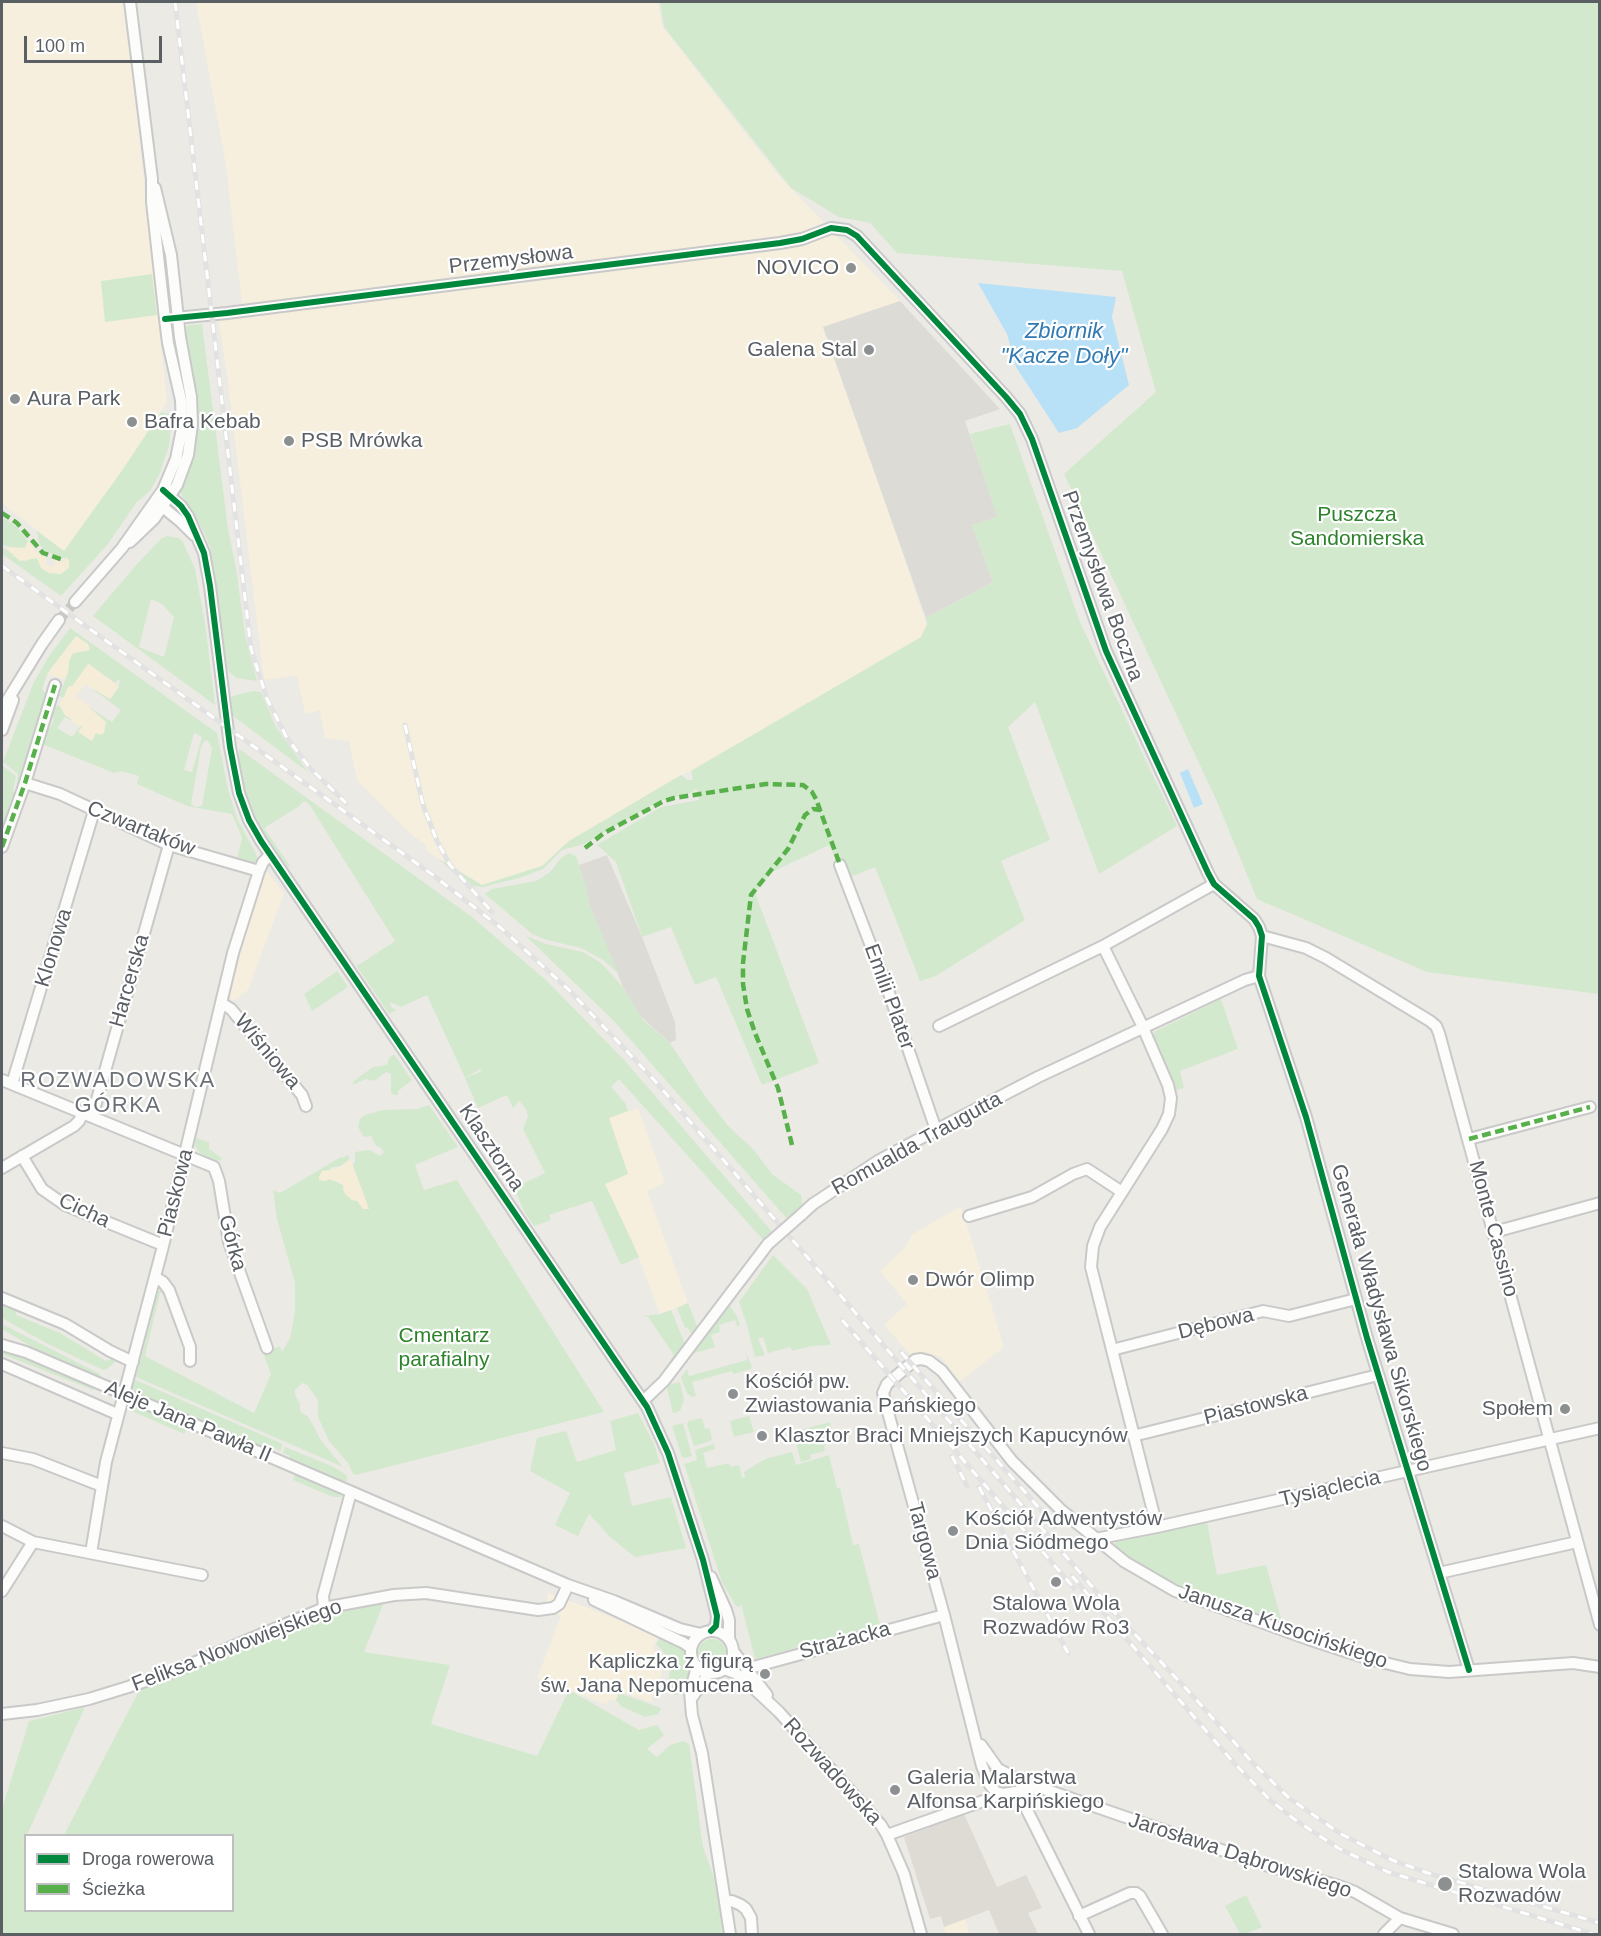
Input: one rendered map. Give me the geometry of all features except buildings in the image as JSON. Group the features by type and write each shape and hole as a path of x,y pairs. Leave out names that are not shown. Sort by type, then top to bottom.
{"street":[{"path":"130,2 152,179 152,202 168,344 181,400 182,429 167,493"},
{"path":"75,602 122,548 135,527 159,504 185,464 192,424 191,397 177,318 170,250 152,179"},
{"name":"Przemysłowa","path":"165,319 789,241 813,236 831,228 847,230 857,236"},
{"name":"Przemysłowa Boczna","path":"857,236 1006,397 1027,427 1106,651 1214,884 1254,919 1262,936"},
{"path":"167,493 188,516 200,542"},
{"path":"159,504 182,522 200,542"},
{"name":"Klasztorna","path":"200,542 208,568 230,747 239,793 254,830 644,1401 668,1453 703,1560 717,1616 716,1626 706,1633"},
{"path":"2,709 59,620"},
{"path":"2,730 21,677"},
{"path":"2,847 25,783 55,685"},
{"name":"Czwartaków","path":"25,783 60,794 169,845 259,871"},
{"name":"Klonowa","path":"7,1082 94,811"},
{"name":"Harcerska","path":"2,1168 74,1126 87,1115 169,845"},
{"name":"Piaskowa","path":"91,1553 117,1414 155,1277 233,953 259,871 263,862 270,855"},
{"name":"Emilii Plater","path":"840,865 889,993 936,1130"},
{"path":"939,1026 1103,946 1214,884"},
{"path":"1258,976 1262,936"},
{"name":"Monte Cassino","path":"1262,936 1306,948 1326,958 1436,1026 1469,1139 1599,1624"},
{"path":"1103,946 1143,1028 1168,1085 1171,1098 1169,1114 1162,1129 1100,1227 1092,1246 1091,1267 1156,1527"},
{"name":"Romualda Traugutta","path":"644,1401 661,1384 768,1244 813,1204 878,1161 1038,1077 1258,976"},
{"name":"Generała Władysława Sikorskiego","path":"1258,976 1306,1117 1378,1375 1469,1670"},
{"name":"Wiśniowa","path":"221,1002 231,1009 295,1086 306,1106"},
{"path":"7,1082 185,1155"},
{"path":"1469,1139 1590,1107"},
{"name":"Górka","path":"185,1155 208,1164 216,1170 229,1242 267,1347"},
{"name":"Cicha","path":"22,1156 42,1190 65,1205 163,1245"},
{"path":"969,1216 1032,1197 1073,1174 1087,1169 1122,1192"},
{"path":"1494,1232 1599,1203"},
{"path":"155,1277 164,1282 169,1290 190,1347 190,1361"},
{"path":"2,1298 65,1324 133,1362"},
{"name":"Dębowa","path":"1112,1350 1263,1311 1289,1316 1356,1299"},
{"name":"Aleje Jana Pawła II","path":"2,1338 26,1352 351,1492"},
{"name":"Aleje Jana Pawła II","path":"2,1345 26,1352"},
{"name":"Janusza Kusocińskiego","path":"915,1360 929,1361 942,1371 1024,1474 1095,1539 1132,1567 1175,1591 1228,1611 1392,1665 1426,1671 1562,1664 1599,1667"},
{"name":"Targowa","path":"915,1360 887,1384 883,1393 985,1775 998,1794"},
{"path":"2,1364 117,1414"},
{"name":"Piastowska","path":"1133,1436 1378,1375"},
{"name":"Tysiąclecia","path":"1095,1539 1599,1428"},
{"path":"2,1453 33,1459 102,1486"},
{"path":"324,1608 323,1596 351,1492 571,1586 614,1601 680,1629 706,1633 718,1632 729,1640 733,1651 732,1658 724,1669 717,1673 709,1673 697,1667 693,1662 691,1648 696,1638 706,1633"},
{"path":"2,1527 33,1542 202,1575"},
{"path":"2,1591 33,1542"},
{"path":"1439,1573 1577,1542"},
{"name":"Klasztorna","path":"703,1560 726,1610 729,1620 729,1640"},
{"path":"571,1586 599,1603 684,1642 691,1648"},
{"name":"Feliksa Nowowiejskiego","path":"2,1714 37,1710 89,1699 140,1683 172,1672 324,1608 394,1595 426,1593 538,1610 553,1608 559,1604 571,1586"},
{"name":"Strażacka","path":"746,1669 944,1615"},
{"name":"Rozwadowska","path":"733,1651 779,1712"},
{"path":"697,1667 691,1684 692,1715 702,1753 730,1935"},
{"name":"Rozwadowska","path":"724,1669 746,1681 779,1712 869,1810 887,1835 904,1874 921,1935"},
{"path":"691,1699 709,1673"},
{"name":"Targowa","path":"975,1734 994,1766 1022,1786 1041,1788"},
{"path":"994,1766 1000,1778 998,1794"},
{"path":"887,1835 1022,1786 1025,1807 1089,1935"},
{"name":"Jarosława Dąbrowskiego","path":"1041,1788 1258,1863 1339,1886 1355,1892 1400,1918 1453,1935"},
{"path":"1079,1916 1130,1893 1137,1893 1162,1935"},
{"path":"725,1902 732,1901 746,1909 751,1918 752,1935"},
{"path":"1384,1935 1400,1918"}],"shaded area":[{"path":"2,2 125,2 167,402 102,503 64,551 2,503"},
{"path":"196,2 658,2 662,26 777,174 900,301 823,327 928,629 921,637 569,841 542,866 482,885 428,852 425,844 411,834 357,780 349,741 325,738 320,710 305,714 297,675 264,680 217,308 242,304 226,165"},
{"path":"900,301 1000,409 965,421 998,517 972,525 993,582 926,618 823,327"},
{"path":"607,855 675,1022 676,1040 670,1043 640,1016 623,987 590,906 579,865"},
{"path":"266,870 284,893 248,990 233,1001 227,995 241,944"},
{"path":"638,1108 665,1183 647,1191 688,1303 660,1314 632,1240 605,1184 628,1174 608,1118"},
{"path":"961,1206 1004,1347 960,1381 940,1356 911,1355 884,1325 907,1304 880,1271 903,1250 913,1234"},
{"path":"549,1593 624,1622 657,1638 653,1646 662,1672 651,1702 619,1691 616,1700 609,1700 607,1705 537,1678 561,1616 543,1609"},
{"path":"964,1814 997,1887 1026,1875 1042,1908 1028,1913 1038,1934 999,1934 989,1910 944,1927 941,1916 930,1919 904,1837"},
{"path":"965,1919 969,1934 946,1934 944,1927"}],"green space":[{"name":"Puszcza Sandomierska","path":"660,2 1599,2 1599,994 1427,972 1257,899 1218,804 1064,474 1156,392 1122,271 897,253 870,223 839,217 791,188 664,27"},
{"path":"152,274 157,315 105,322 101,281"},
{"path":"202,324 228,529 245,634 257,681 237,678 226,667 210,547 201,526 181,494 181,483 193,452 183,333 188,325"},
{"path":"161,412 172,415 169,446 159,475 150,491 136,503 108,544 61,596 2,554 2,548 26,561 35,557 49,573 61,573 69,560 45,551 39,543 37,531 64,551"},
{"path":"1010,424 1080,622 1177,826 1099,874 1035,702 1008,727 1050,840 1001,861 1025,920 936,976 920,981 875,867 845,879 829,845 772,872 755,893 819,1063 762,1085 716,977 695,985 671,927 642,937 616,862 597,845 661,807 699,800 696,788 693,792 657,802 584,844 562,850 543,869 519,878 483,887 473,886 460,879 439,859 482,885 542,866 569,841 681,775 688,780 693,780 691,771 921,637 927,624 926,618 993,582 972,525 997,517 970,434"},
{"path":"2,517 17,527 28,541 25,548 2,545"},
{"path":"167,536 179,538 195,569 205,623 215,705 93,616 161,539","holes":["151,599 162,604 174,617 164,657 139,647"]},
{"path":"70,628 217,733 228,789 237,818 255,852 256,862 252,863 237,858 242,838 232,814 187,806 137,784 139,776 121,771 114,773 42,744 47,727 50,728 54,719 50,715 53,708 58,705 72,720 65,717 57,728 72,737 81,725 95,732 105,730 105,721 89,707 112,722 121,710 94,690 110,699 120,681 118,679 115,683 89,664 64,698 59,696 73,653 87,651 85,643 76,636 47,674 42,690 47,694 18,792 16,791 18,774 3,762 33,684 49,656","holes":["194,733 202,737 192,772 184,770","205,740 212,748 202,806 195,807 191,804 201,747"]},
{"path":"253,691 261,692 276,727 308,772 233,716 230,698"},
{"path":"239,749 472,917 548,982 626,1062 774,1234 765,1242 619,1079 611,1087 625,1103 628,1111 609,1118 628,1174 605,1184 639,1257 621,1265 592,1201 549,1215 551,1220 534,1226 525,1213 514,1188 545,1173 523,1129 528,1116 526,1109 519,1101 513,1108 507,1095 478,1108 427,995 401,1007 390,1002 391,1007 396,1010 389,1014 391,1017 339,940 357,966 395,941 309,804 304,801 264,828 290,866 288,867 281,858 279,859 258,826 247,801 236,755 239,755","holes":["480,1069 482,1071 465,1078"]},
{"path":"2,765 16,776 13,791 18,795 2,838"},
{"path":"569,853 576,856 590,906 618,973 603,960 581,948 532,934 485,894 492,889 536,881 550,872 561,858"},
{"path":"526,936 546,944 583,952 601,963 623,987 643,1020 670,1043 705,1096 729,1127 753,1149 772,1174 801,1195 803,1208 788,1220 614,1021"},
{"path":"337,971 348,987 312,1011 304,994"},
{"path":"1221,999 1238,1049 1180,1071 1184,1088 1174,1091 1153,1037 1154,1032"},
{"path":"394,1054 412,1080 398,1091 398,1095 391,1092 391,1074 386,1072 374,1081 366,1079 352,1085 355,1080 373,1067 387,1065 389,1058"},
{"name":"Cmentarz parafialny","path":"429,1105 458,1147 415,1165 424,1190 457,1180 604,1412 356,1475 329,1441 318,1417 318,1400 307,1385 302,1383 295,1390 300,1411 308,1416 322,1442 343,1467 136,1377 158,1292 161,1290 164,1294 160,1293 145,1356 254,1413 271,1374 263,1353 280,1346 282,1352 290,1338 295,1312 295,1283 277,1219 273,1190 280,1193 348,1155 350,1159 341,1166 330,1168 329,1179 343,1185 343,1190 369,1209 353,1166 355,1152 370,1150 380,1156 384,1152 376,1146 371,1136 364,1137 358,1127 360,1119 365,1115 383,1110 416,1109"},
{"path":"196,1138 209,1142 209,1149 223,1159 216,1161 200,1153 195,1146"},
{"path":"773,1255 807,1289 831,1345 811,1346 792,1351 790,1347 768,1353 763,1337 758,1339 765,1355 755,1357 739,1302"},
{"path":"2,1301 17,1308 16,1315 60,1333 106,1361 115,1357 117,1360 103,1370 46,1343 2,1318"},
{"path":"688,1303 698,1329 693,1334 687,1327 685,1328 677,1308"},
{"path":"730,1306 740,1326 737,1326 735,1320 719,1325 720,1332 711,1335 715,1347 692,1354"},
{"path":"671,1310 685,1344 663,1371 674,1355 648,1317 645,1317 645,1314 646,1316 660,1314"},
{"path":"2,1324 100,1374 99,1377 32,1347 2,1329"},
{"path":"2,1348 94,1388 93,1390 2,1354"},
{"path":"746,1353 752,1367 750,1369 733,1374 732,1371 692,1382 696,1396 692,1397 687,1393 681,1378 687,1369 689,1376 747,1360"},
{"path":"133,1379 283,1444 280,1451 274,1448 272,1452 137,1394 132,1388"},
{"path":"680,1382 684,1400 680,1411 673,1413 667,1388 669,1385"},
{"path":"126,1405 133,1405 187,1429 184,1434 125,1408"},
{"path":"638,1413 654,1444 660,1463 624,1473 632,1506 671,1497 686,1548 635,1557 610,1537 589,1514 578,1536 555,1525 570,1493 530,1471 537,1438 566,1431 577,1462 616,1450 610,1421"},
{"path":"749,1416 754,1432 734,1437 730,1421"},
{"path":"702,1418 705,1429 709,1428 712,1438 711,1441 694,1446 687,1424 689,1421"},
{"path":"830,1422 835,1443 827,1443 824,1447 825,1451 810,1455 811,1459 801,1462 793,1432"},
{"path":"683,1423 692,1456 685,1458 682,1457 672,1426"},
{"path":"714,1444 715,1449 703,1453 707,1468 729,1463 731,1467 739,1465 742,1478 745,1477 744,1472 765,1459 792,1452 796,1465 829,1455 837,1488 840,1488 853,1545 859,1544 880,1625 755,1659 741,1604 739,1607 736,1606 722,1582 684,1464 697,1460 695,1450"},
{"path":"285,1447 334,1467 347,1476 347,1481 343,1482 289,1459 290,1456 283,1453"},
{"path":"295,1474 336,1492 342,1497 333,1497 293,1480"},
{"path":"1207,1522 1217,1575 1266,1565 1282,1622 1222,1604 1171,1583 1114,1546 1116,1542"},
{"path":"387,1595 364,1652 450,1665 431,1724 537,1756 569,1690 639,1730 657,1725 664,1735 647,1749 657,1757 670,1745 683,1741 689,1744 703,1847 716,1883 723,1934 2,1934 2,1809 29,1721 85,1707 27,1834 24,1834 24,1912 234,1912 234,1834 65,1834 140,1689 207,1665 272,1635 322,1616 351,1610"},
{"path":"660,1638 685,1649 689,1658 692,1669 690,1678 678,1691 679,1695 670,1694 667,1689 670,1669 663,1651 656,1644"},
{"path":"712,1639 722,1643 726,1653 722,1663 712,1667 702,1663 698,1653 702,1643"},
{"path":"619,1693 661,1708 658,1714 645,1717 621,1706 616,1700"},
{"path":"1246,1895 1262,1927 1246,1934 1240,1934 1225,1906"}],"sand":[{"path":"28,541 38,553 46,558 49,566 55,565 55,560 64,562 65,557 69,560 69,568 61,574 49,573 41,568 37,558 20,561 8,550 8,547 25,548"},
{"path":"76,636 88,644 90,650 73,653 69,661 68,673 64,679 47,674"},
{"path":"88,664 119,687 110,699 85,684 76,695 77,699 90,706 89,708 107,723 104,733 101,735 96,733 92,741 78,732 83,725 79,727 71,721 72,719 65,715 60,706 68,687 73,685"},
{"path":"350,1159 369,1209 363,1209 357,1201 345,1194 343,1185 337,1181 319,1180 322,1171 337,1169"}],"water":[{"name":"Zbiornik \"Kacze Doły\"","path":"978,283 1116,297 1112,317 1129,385 1077,428 1059,433 1016,367 1007,334"},
{"path":"1188,769 1203,804 1194,808 1180,773"}],"tunnel":[{"path":"59,620 75,602"}],"railway":[{"path":"175,2 251,649 267,699 287,738 310,768 346,803"},
{"path":"2,566 433,875 501,928 568,989 655,1081 1115,1613 1251,1761 1289,1798 1341,1834 1392,1860 1428,1873 1600,1923"},
{"path":"405,725 423,805 437,841 450,865 492,912"},
{"path":"842,1320 1074,1588"},
{"path":"901,1352 1055,1526"},
{"path":"952,1456 967,1486"},
{"path":"979,1487 1068,1653"},
{"path":"1072,1576 1234,1763 1270,1800 1294,1819 1338,1848 1388,1872 1593,1934"}],"marked path":[{"path":"2,513 17,523 43,553 63,560"},
{"path":"2,847 25,783 55,685"},
{"path":"585,848 604,833 674,798 766,784 803,785 812,792 816,799 840,865"},
{"path":"792,1145 778,1088 747,1009 743,984 743,963 751,895 788,849 805,815 813,809 821,810"},
{"path":"1469,1139 1590,1107"}],"cycle path":[{"path":"165,319 780,243 802,239 831,228 847,230 857,236 1020,414 1032,439 1106,651 1208,873 1214,884 1254,919 1259,927 1262,936 1259,976 1306,1117 1367,1338 1469,1670"},
{"path":"163,490 181,506 188,516 204,553 230,747 239,793 249,820 261,841 647,1407 668,1453 703,1560 717,1616 716,1626 711,1631"}],"place":[{"name":"NOVICO","path":"851,268"},
{"name":"Galena Stal","path":"869,350"},
{"name":"Aura Park","path":"15,399"},
{"name":"Bafra Kebab","path":"132,422"},
{"name":"PSB Mrówka","path":"289,441"},
{"name":"Dwór Olimp","path":"913,1280"},
{"name":"Kościół pw. Zwiastowania Pańskiego","path":"733,1394"},
{"name":"Społem","path":"1565,1409"},
{"name":"Klasztor Braci Mniejszych Kapucynów","path":"762,1436"},
{"name":"Kościół Adwentystów Dnia Siódmego","path":"953,1531"},
{"name":"Stalowa Wola Rozwadów Ro3","path":"1056,1582"},
{"name":"Kapliczka z figurą św. Jana Nepomucena","path":"765,1674"},
{"name":"Galeria Malarstwa Alfonsa Karpińskiego","path":"895,1790"},
{"name":"Stalowa Wola Rozwadów","path":"1445,1884"}],"district":[{"name":"ROZWADOWSKA GÓRKA","path":"118,1094"}]}
